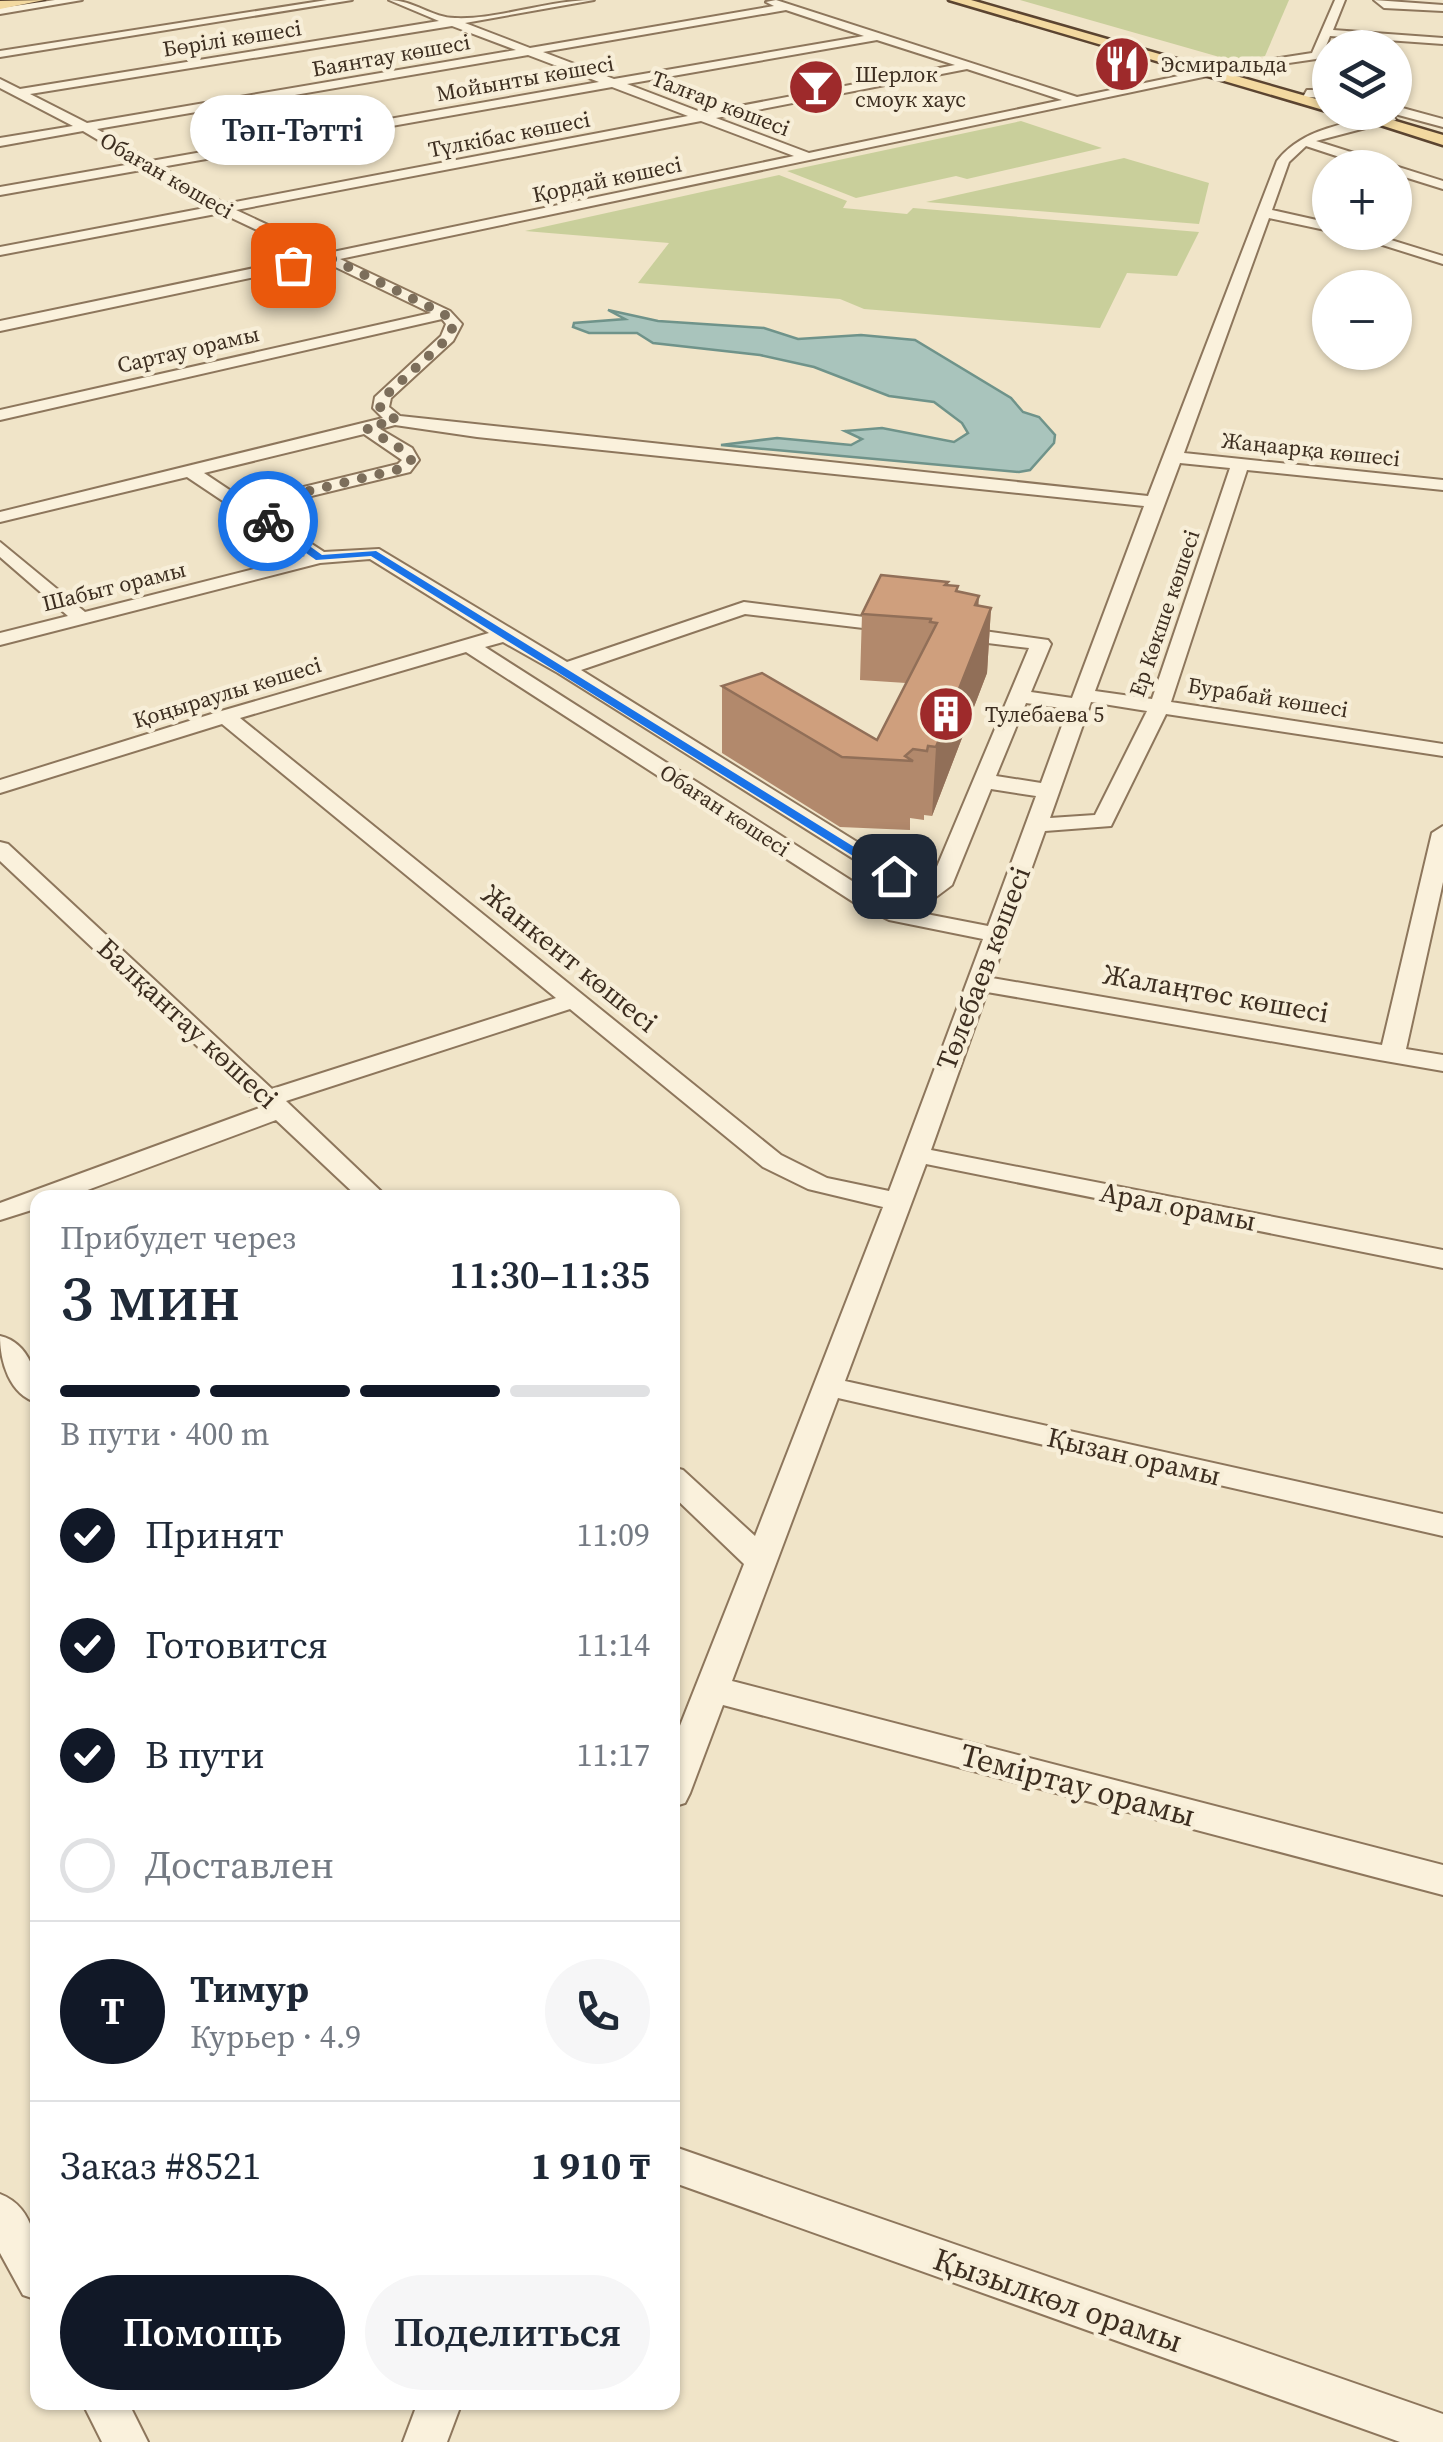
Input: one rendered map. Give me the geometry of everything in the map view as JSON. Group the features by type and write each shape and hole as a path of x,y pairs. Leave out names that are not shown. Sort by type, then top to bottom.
{"main road":[{"path":"0,6 13,0"},
{"path":"0,6 38,0"},
{"path":"956,0 1312,96"},
{"path":"977,0 1215,72 1312,95"},
{"path":"1412,123 1443,132"},
{"path":"1412,127 1443,140"}],"street":[{"path":"0,6 77,0"},
{"path":"0,54 346,0"},
{"name":"Талғар көшесі","path":"394,0 810,158"},
{"name":"Бөрілі көшесі","path":"0,96 589,0"},
{"path":"764,0 1076,100"},
{"path":"1330,30 1340,0"},
{"path":"1380,0 1384,5 1443,8"},
{"name":"Баянтау көшесі","path":"0,142 788,8"},
{"name":"Мойынты көшесі","path":"0,191 880,36"},
{"path":"1412,39 1443,41"},
{"path":"1215,72 1312,57"},
{"name":"Түлкібас көшесі","path":"0,251 967,66"},
{"name":"Қордай көшесі","path":"0,326 1215,72"},
{"name":"Обаған көшесі","path":"0,83 224,209 444,314"},
{"path":"1412,119 1443,123"},
{"path":"1301,144 1342,130"},
{"path":"1301,144 1323,150"},
{"name":"Төлебаев көшесі","path":"680,1772 899,1201 913,1154 1283,161 1288,151 1301,144"},
{"path":"1412,175 1443,184"},
{"path":"1265,212 1312,223"},
{"path":"1409,250 1443,260"},
{"path":"396,420 380,408 383,398 448,338 454,324 444,314"},
{"name":"Сартау орамы","path":"0,415 444,314"},
{"path":"0,517 396,420 477,432 1154,502"},
{"path":"247,506 404,468 411,460 406,452 366,428"},
{"name":"Жаңаарқа көшесі","path":"1174,457 1443,486"},
{"name":"Ер Көкше көшесі","path":"1036,825 1104,821 1160,706 1240,465"},
{"path":"190,471 320,558"},
{"path":"0,547 80,617"},
{"name":"Шабыт орамы","path":"0,640 320,558 372,553 926,896"},
{"path":"564,669 744,608 1041,644 941,886 898,915"},
{"name":"Қоңыраулы көшесі","path":"0,787 225,716 504,635"},
{"name":"Обаған көшесі","path":"470,646 866,900 898,915 996,935"},
{"name":"Бурабай көшесі","path":"1019,696 1160,706 1443,750"},
{"name":"Жанкент көшесі","path":"225,716 800,1180 836,1192 899,1201"},
{"path":"604,732 642,718"},
{"path":"983,782 1048,792"},
{"path":"1392,1054 1443,833"},
{"name":"Балқантау көшесі","path":"0,850 367,1190"},
{"name":"Жалаңтөс көшесі","path":"978,983 1443,1063"},
{"path":"59,1190 275,1103 574,1000"},
{"name":"Арал орамы","path":"913,1154 1443,1259"},
{"path":"0,1212 30,1201"},
{"path":"0,1345 30,1383"},
{"name":"Қызан орамы","path":"826,1386 1443,1525"},
{"path":"680,1485 760,1560"},
{"name":"Теміртау орамы","path":"712,1689 1443,1880"},
{"name":"Қызылкөл орамы","path":"680,2167 1443,2436"},
{"path":"0,2213 30,2267"},
{"path":"108,2410 126,2442"},
{"path":"425,2442 437,2410"}],"green space":[{"path":"1020,0 1289,0 1265,56 1230,60"},
{"path":"1021,121 1102,148 967,179 956,176 856,198 787,171"},
{"path":"1124,158 1209,183 1199,224 926,202"},
{"path":"779,175 847,201 843,208 907,214 913,208 1199,232 1177,276 1127,273 1100,328 864,309 840,299 638,283 669,243 525,231"}],"water":[{"path":"608,310 658,321 764,328 798,339 861,335 915,340 1011,398 1023,412 1039,417 1055,435 1054,443 1030,470 1019,472 721,445 777,438 851,445 862,439 845,431 882,428 954,442 968,433 962,423 934,402 889,396 814,367 760,355 653,343 637,333 589,333 573,327 574,323 625,319"}],"building":[{"path":"881,575 948,582 945,585 958,586 956,591 979,596 975,605 991,608 936,747 928,746 927,751 913,749 905,756 913,761 842,757 722,686 762,673 877,740 937,623 930,622 931,619 862,614"}],"way so far":[{"path":"268,521 247,506 404,468 411,460 406,452 366,428 396,420 380,408 383,398 448,338 454,324 444,314 330,258 293,265"}],"place":[{"name":"Эсмиральда","path":"1122,64"},
{"name":"Шерлок смоук хаус","path":"816,87"},
{"name":"Тәп-Тәтті","path":"293,265"},
{"name":"Тулебаева 5","path":"946,714"}],"route":[{"path":"268,521 320,558 372,553 592,685 894,876"}]}
